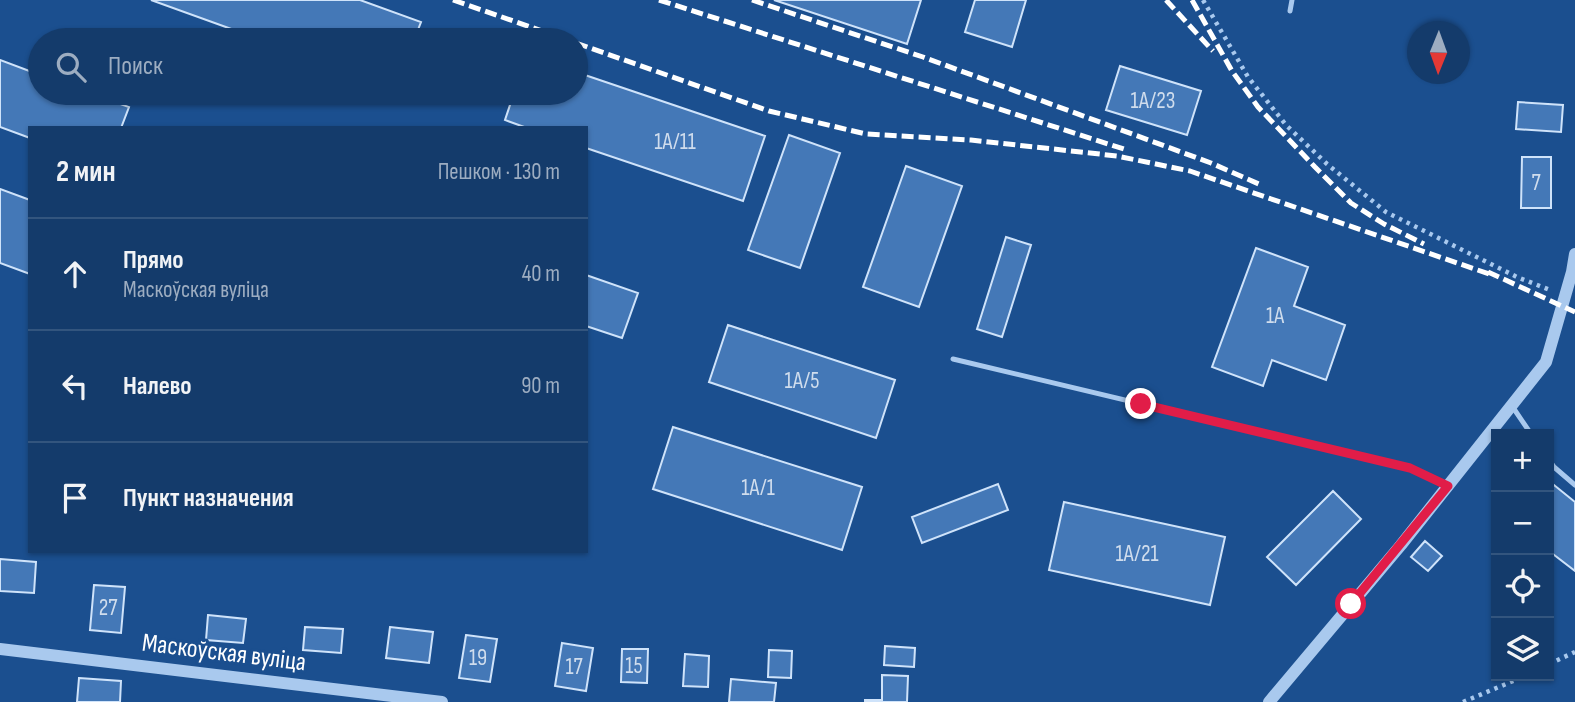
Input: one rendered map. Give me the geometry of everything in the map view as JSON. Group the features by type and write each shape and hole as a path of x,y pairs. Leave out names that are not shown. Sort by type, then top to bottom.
{"street":[{"path":"1269,702 1448,486 1546,362 1562,301 1573,272 1575,254"},
{"name":"Маскоўская вуліца","path":"0,649 442,702"}],"lane":[{"path":"1290,11 1292,0"},
{"path":"953,359 1410,468 1448,486"},
{"path":"1512,406 1528,429"},
{"path":"1554,467 1575,485"}],"path":[{"path":"1203,0 1248,77 1286,125 1326,164 1386,212 1562,301"},
{"path":"1554,662 1575,652"},
{"path":"1463,702 1513,681"}],"building":[{"path":"151,0 360,0 421,22 419,28 229,28"},
{"path":"774,0 921,0 907,44"},
{"path":"975,0 1026,0 1012,47 965,32"},
{"path":"0,60 28,70 28,105 129,107 122,126 28,126 28,137 0,127"},
{"path":"1120,66 1201,91 1187,135 1106,110"},
{"path":"588,76 765,136 743,201 588,149 588,126 522,126 505,120 510,105 588,105"},
{"path":"1518,102 1563,105 1561,132 1516,129"},
{"path":"789,135 840,153 800,268 748,250"},
{"path":"1522,157 1551,157 1551,208 1521,208"},
{"path":"906,166 962,186 919,307 863,287"},
{"path":"0,189 28,199 28,273 0,263"},
{"path":"1006,237 1031,245 1002,337 977,329"},
{"path":"1256,248 1308,267 1294,306 1345,325 1326,380 1272,360 1263,386 1212,367"},
{"path":"588,276 638,293 622,338 588,327"},
{"path":"728,325 895,380 876,438 709,382"},
{"path":"673,427 862,487 842,550 653,489"},
{"path":"998,484 1008,510 922,543 912,517"},
{"path":"1554,485 1575,502 1575,571 1554,555"},
{"path":"1333,491 1361,519 1296,585 1267,557"},
{"path":"1064,502 1225,537 1210,605 1049,570"},
{"path":"1425,541 1442,556 1428,571 1411,557"},
{"path":"0,559 36,562 34,593 0,591"},
{"path":"94,585 125,587 121,633 90,630"},
{"path":"208,615 246,619 243,643 206,640"},
{"path":"305,627 343,629 341,653 303,650"},
{"path":"390,627 433,632 429,663 386,658"},
{"path":"466,635 497,639 490,682 459,678"},
{"path":"562,643 593,648 586,691 555,686"},
{"path":"885,646 915,648 914,667 884,665"},
{"path":"622,649 648,649 647,683 621,682"},
{"path":"769,650 792,651 791,678 768,677"},
{"path":"685,654 709,656 708,687 683,686"},
{"path":"882,675 908,676 907,702 865,702 882,700"},
{"path":"79,678 121,681 120,702 77,702"},
{"path":"731,679 776,683 774,702 729,702"}],"railway":[{"path":"453,0 534,28"},
{"path":"659,0 1127,150"},
{"path":"752,0 923,57 1211,163 1261,185"},
{"path":"1166,0 1213,51"},
{"path":"1192,0 1232,71 1258,107 1315,167 1351,203 1384,224 1424,244"},
{"path":"588,47 769,111 866,134 971,140 1117,156 1190,171 1495,276"},
{"path":"1488,272 1575,312"}],"route":[{"path":"1141,404 1410,468 1448,486 1351,604"}]}
